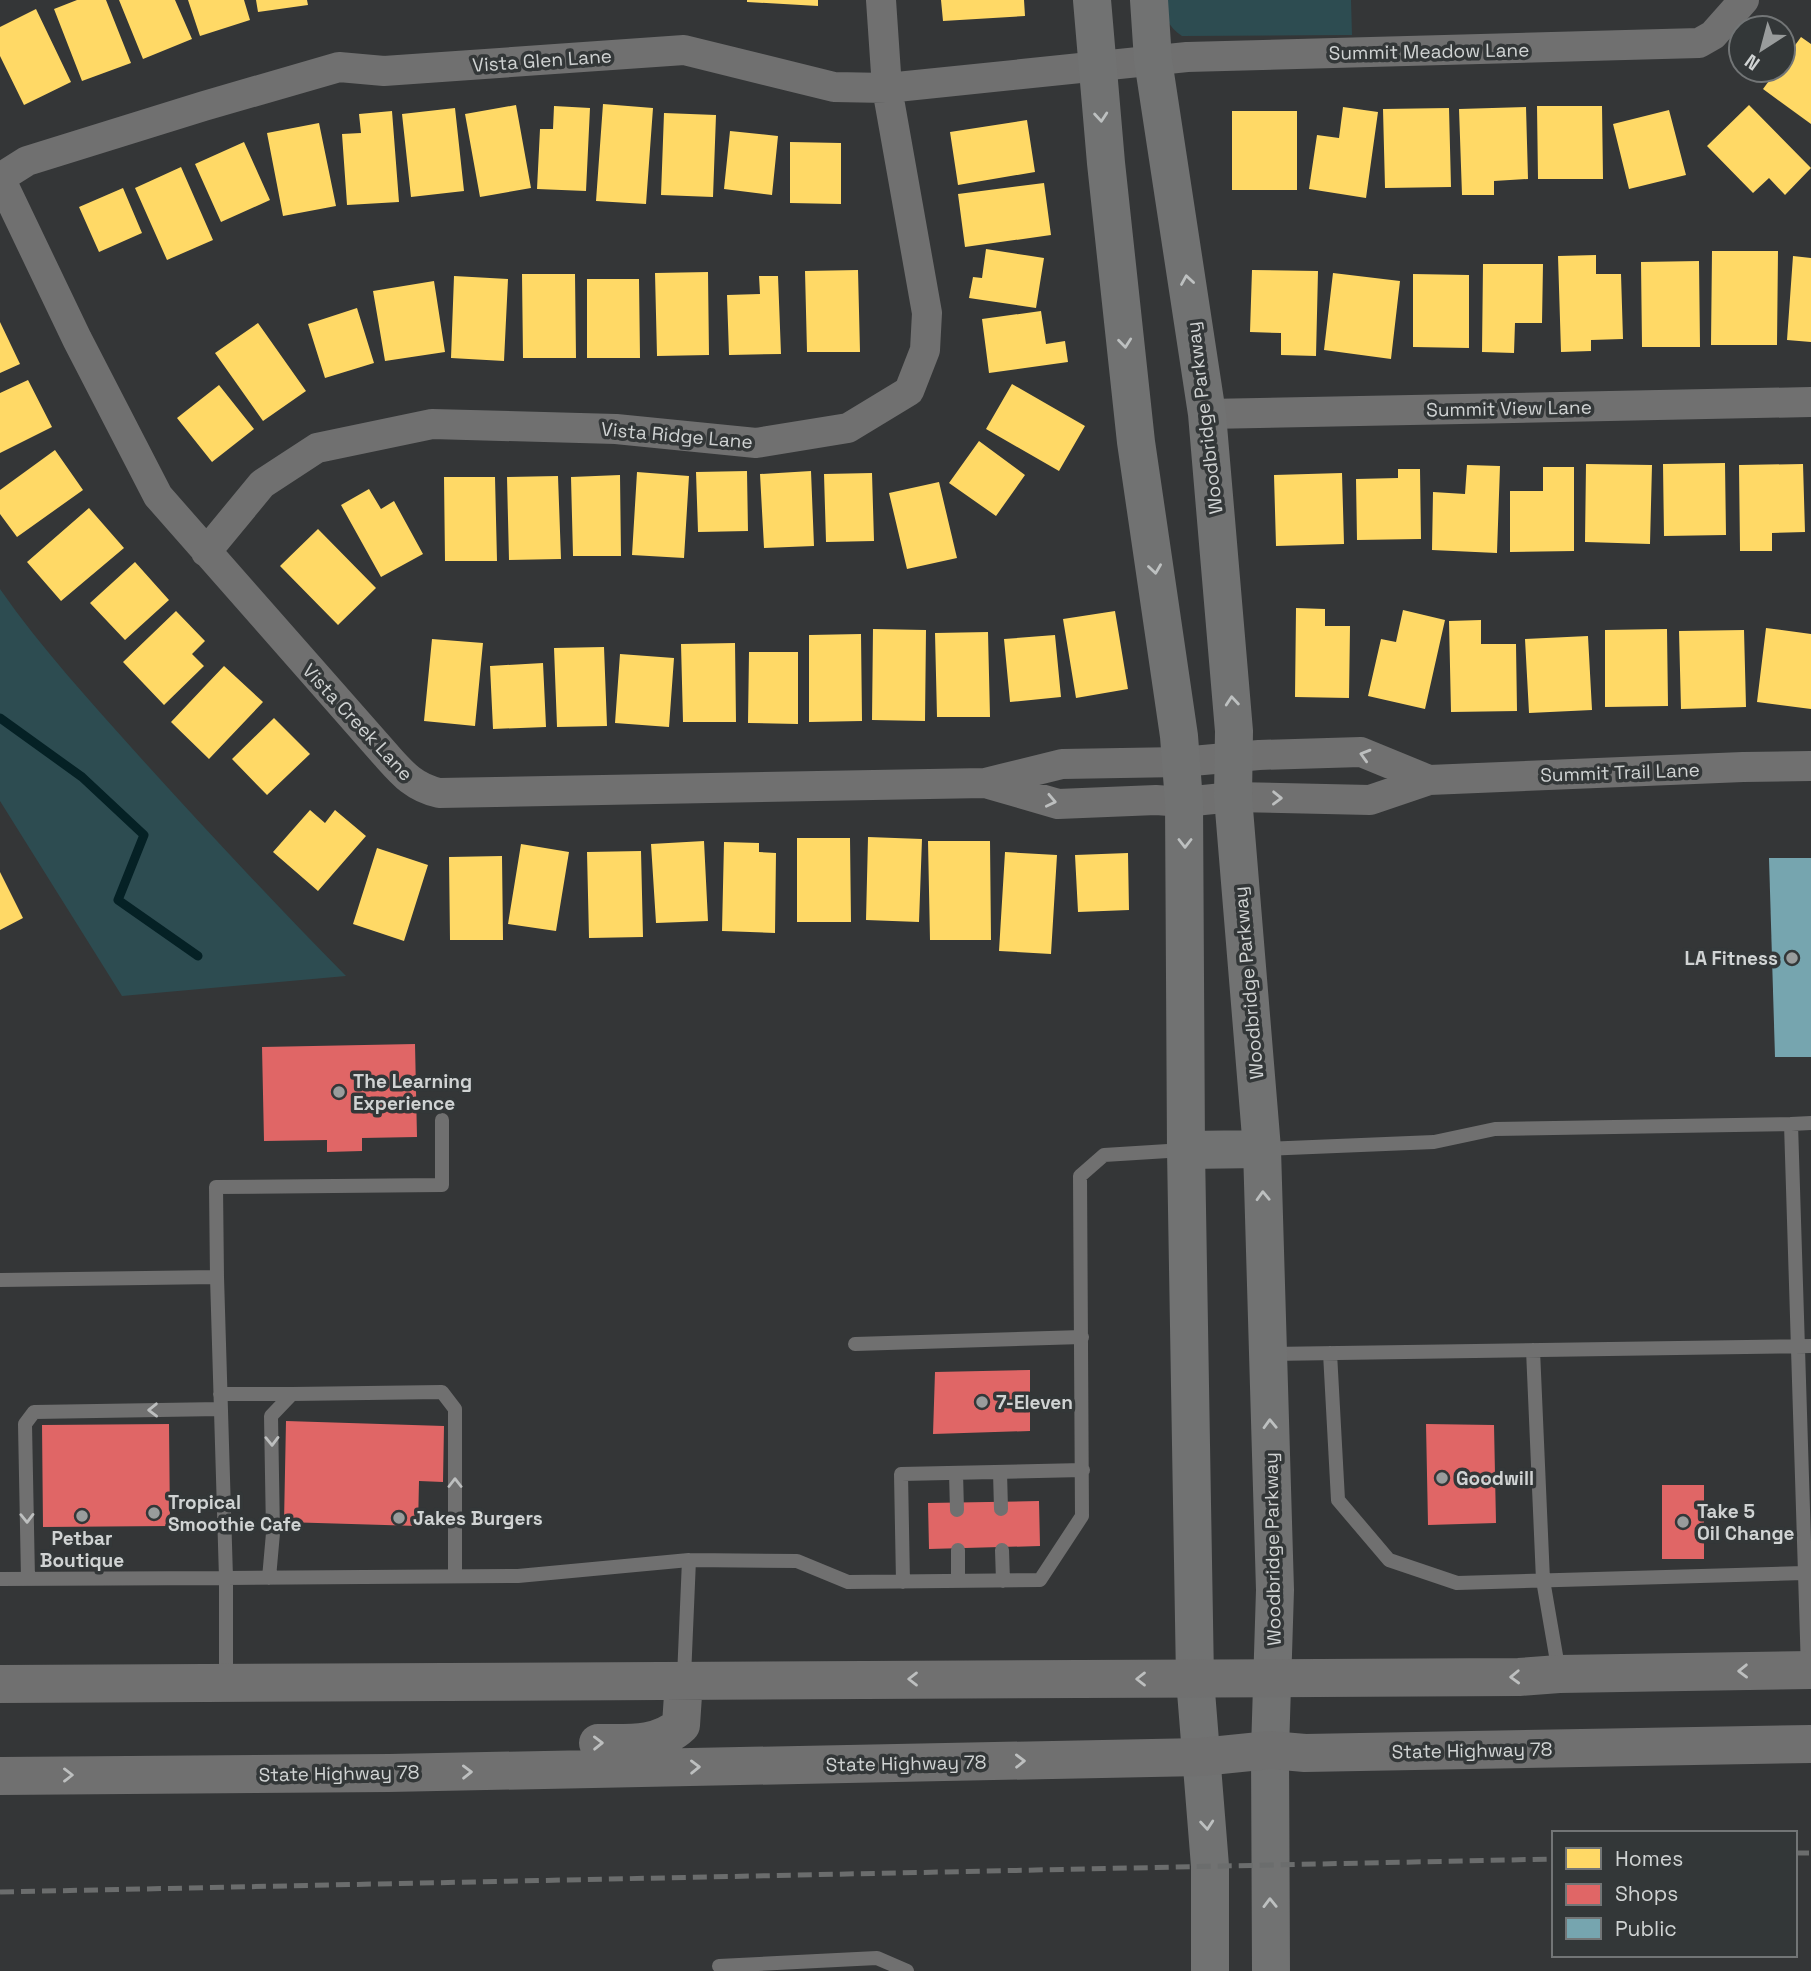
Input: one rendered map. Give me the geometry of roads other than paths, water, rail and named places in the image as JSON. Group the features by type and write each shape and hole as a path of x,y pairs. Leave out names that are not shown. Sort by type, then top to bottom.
{"main road":[{"path":"1092,0 1096,65 1136,442 1179,736 1184,802 1186,1150 1195,1679 1210,1866 1210,1971"},
{"name":"Woodbridge Parkway","path":"1149,0 1153,61 1207,414 1233,717 1233,797 1262,1149 1275,1590 1270,1750 1271,1971"},
{"path":"1186,1150 1262,1149"},
{"path":"0,1684 1273,1679 1519,1677 1810,1670"},
{"path":"389,1773 439,1747 646,1742 671,1735 681,1724 684,1680"},
{"name":"State Highway 78","path":"0,1776 389,1773 1201,1757 1270,1750 1305,1753 1811,1744"}],"street":[{"name":"Vista Ridge Lane","path":"206,552 262,484 317,448 432,424 617,429 756,443 848,428 909,391 925,350 927,313 887,88 881,0"},
{"name":"Summit Meadow Lane","path":"1096,65 1187,57 1699,43 1713,35 1744,0"},
{"name":"Vista Glen Lane","path":"0,178 27,162 339,67 384,71 684,50 834,87 887,88 1096,65"},
{"name":"Vista Creek Lane","path":"0,178 77,339 159,496 385,754 423,790 439,793 985,783 1062,764 1181,762"},
{"name":"Summit View Lane","path":"1207,414 1811,402"},
{"name":"Summit Trail Lane","path":"1181,762 1259,755 1361,752 1429,780"},
{"name":"Summit Trail Lane","path":"1184,802 1233,797 1370,800 1429,780 1811,766"},
{"name":"Vista Creek Lane","path":"985,783 1058,804 1184,802"}],"lane":[{"path":"226,1683 226,1578 216,1187 442,1185 442,1119"},
{"path":"1262,1149 1434,1142 1495,1129 1811,1123"},
{"path":"1791,1124 1804,1346 1804,1573 1810,1670"},
{"path":"0,1579 518,1576 689,1560 797,1561 848,1582 1040,1580 1082,1516 1080,1176 1104,1155 1186,1150"},
{"path":"0,1280 217,1277"},
{"path":"855,1343 1082,1337"},
{"path":"1268,1354 1804,1346"},
{"path":"1533,1350 1543,1580 1559,1674"},
{"path":"1330,1353 1338,1500 1389,1560 1457,1583 1804,1573"},
{"path":"29,1579 25,1424 34,1412 221,1402 292,1394 442,1392 455,1409 455,1576"},
{"path":"269,1578 273,1533 271,1416 292,1394"},
{"path":"903,1582 901,1474 1083,1470"},
{"path":"1000,1472 1001,1508"},
{"path":"956,1473 957,1510"},
{"path":"958,1550 958,1581"},
{"path":"1002,1550 1003,1581"},
{"path":"684,1680 689,1560"},
{"path":"719,1966 877,1958 907,1971"}],"waterway":[{"path":"0,718 82,777 144,835 118,900 198,956"}],"railway":[{"path":"1797,1853 1811,1853"},
{"path":"0,1892 1552,1859"}],"place":[{"name":"LA Fitness","path":"1792,958"},
{"name":"The Learning Experience","path":"339,1092"},
{"name":"7-Eleven","path":"982,1402"},
{"name":"Goodwill","path":"1442,1478"},
{"name":"Tropical Smoothie Cafe","path":"154,1513"},
{"name":"Petbar Boutique","path":"82,1516"},
{"name":"Jakes Burgers","path":"399,1518"},
{"name":"Take 5 Oil Change","path":"1683,1522"}]}
